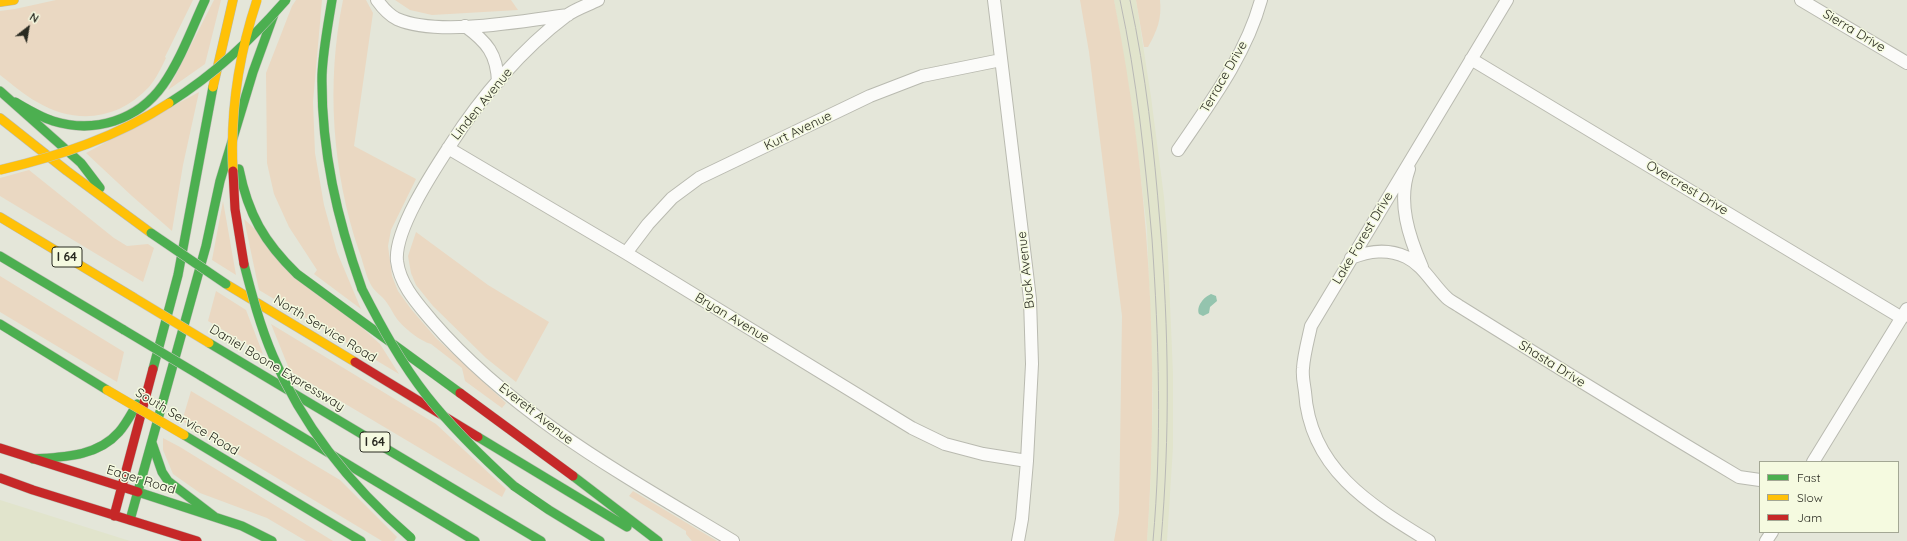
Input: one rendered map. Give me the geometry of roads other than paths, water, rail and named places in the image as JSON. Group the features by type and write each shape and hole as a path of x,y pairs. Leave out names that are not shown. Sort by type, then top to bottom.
{"main road":[{"path":"0,2 14,0"},
{"path":"14,102 53,121 73,126 93,126 117,122 137,112 153,98 164,84 205,0"},
{"path":"114,516 178,275 196,185 210,101 233,0"},
{"path":"257,0 246,35 241,62 232,127 231,162 232,190 239,248 252,297 261,326 280,370 311,426 356,486 413,540"},
{"path":"130,520 206,246 220,181 253,72 280,0"},
{"path":"0,170 51,158 78,149 126,127 168,104 233,56 286,0"},
{"path":"332,0 326,34 323,66 323,122 325,150 341,230 362,289 391,346 428,400 458,434 514,486 549,510 600,541"},
{"path":"0,90 80,163 111,204"},
{"path":"240,117 239,167 243,192 254,221 263,237 280,258 317,289 605,499 658,541"},
{"name":"North Service Road","path":"0,118 111,204 226,284 651,541"},
{"name":"Daniel Boone Expressway","path":"0,216 209,343 541,541"},
{"name":"I 64","path":"0,256 475,541"},
{"name":"South Service Road","path":"0,324 107,390 360,541"},
{"path":"33,459 85,454 101,447 114,437 148,386"},
{"path":"152,442 162,472 168,481 215,517"},
{"name":"Eager Road","path":"0,448 242,526 272,541"},
{"path":"0,478 114,516 197,541"}],"street":[{"path":"377,0 396,18 410,24 425,26 495,25 568,15"},
{"name":"Linden Avenue","path":"400,238 412,209 448,148 466,121 498,82 522,55 568,15 598,0"},
{"name":"Buck Avenue","path":"994,0 1000,60 1030,299 1032,364 1027,461 1022,519 1018,541"},
{"name":"Terrace Drive","path":"1178,150 1218,91 1242,48 1261,0"},
{"name":"Lake Forest Drive","path":"1429,541 1386,516 1352,488 1328,462 1311,427 1305,401 1303,368 1311,326 1350,258 1507,0"},
{"name":"Sierra Drive","path":"1801,0 1907,63"},
{"path":"465,26 479,36 490,48 496,63 498,82"},
{"name":"Overcrest Drive","path":"1471,58 1905,314"},
{"name":"Kurt Avenue","path":"626,254 648,224 672,198 699,178 870,96 922,76 1000,60"},
{"name":"Bryan Avenue","path":"448,148 626,254 912,428 945,444 983,454 1027,461"},
{"path":"1414,153 1405,180 1403,201 1412,244 1424,272"},
{"name":"Everett Avenue","path":"400,238 397,250 397,262 402,280 414,300 475,365 568,440 605,465 733,541"},
{"name":"Shasta Drive","path":"1350,258 1366,252 1396,253 1408,258 1424,272 1447,298 1574,378 1739,477 1759,480"},
{"path":"1813,461 1905,314"}],"tram line":[{"path":"1120,0 1140,119 1152,239 1158,353 1158,466 1153,541"},
{"path":"1130,0 1141,56 1149,112 1163,264 1167,343 1167,423 1161,541"}]}
